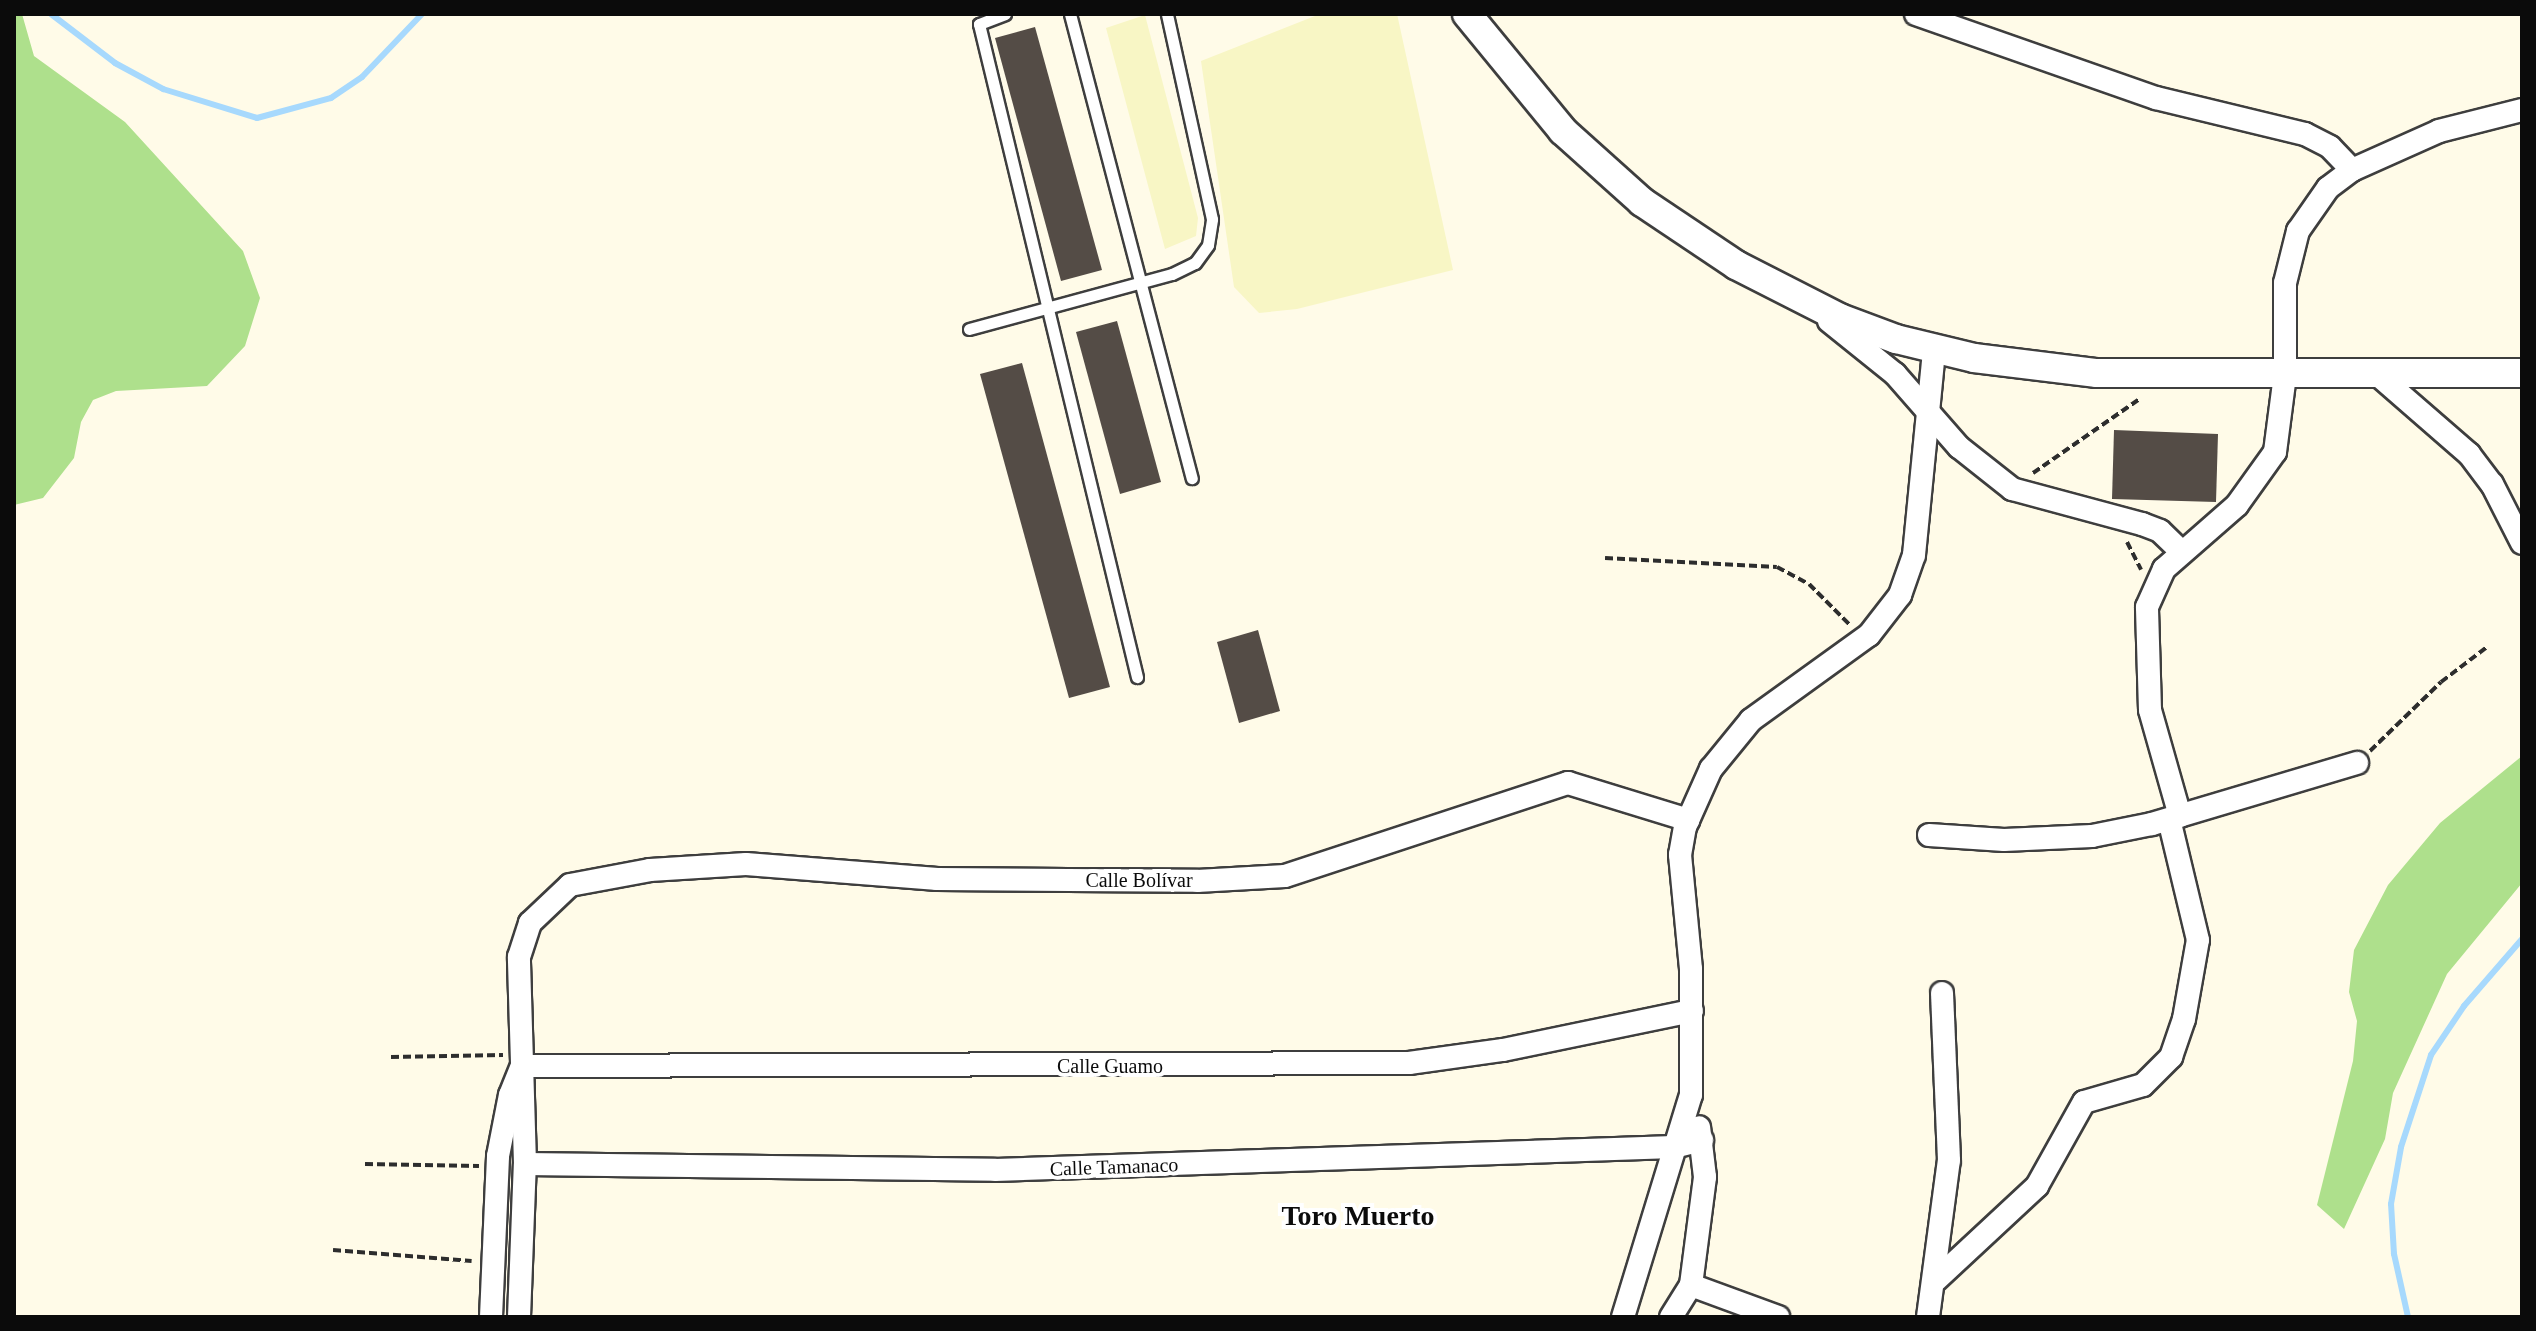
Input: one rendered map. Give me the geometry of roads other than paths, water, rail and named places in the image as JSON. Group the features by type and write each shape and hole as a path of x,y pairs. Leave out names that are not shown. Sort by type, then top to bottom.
{"street":[{"path":"1467,14 1563,131 1614,179 1699,243 1840,318 1934,350 2097,373 2522,373"},
{"path":"1916,14 2156,98 2305,134 2330,147 2352,170"},
{"path":"1936,1280 2032,1192 2084,1102 2143,1085 2171,1057 2184,1019 2198,940 2150,710 2147,607 2154,585 2182,552 2237,505 2267,468 2275,452 2285,375 2289,253 2312,206 2352,170 2439,131 2522,110"},
{"path":"1779,288 1870,352 1925,412 2012,489 2160,531 2182,552"},
{"path":"1671,1317 1691,1285 1705,1177 1702,1140 1691,1095 1692,1011 1681,866 1688,820 1711,769 1751,720 1861,641 1900,595 1912,566 1925,412 1934,350"},
{"path":"2378,375 2469,454 2492,484 2522,543"},
{"path":"1929,835 2050,840 2174,817 2357,763"},
{"name":"Calle Bolívar","path":"522,1060 518,998 522,940 542,908 570,885 650,870 746,864 937,879 1197,881 1285,876 1568,783 1688,820"},
{"path":"1928,1317 1936,1280 1950,1136 1942,993"},
{"name":"Calle Guamo","path":"522,1060 1409,1063 1503,1050 1692,1011"},
{"path":"519,1317 525,1164 522,1060"},
{"path":"491,1317 490,1263 497,1166 504,1117 522,1060"},
{"path":"1623,1317 1691,1095"},
{"name":"Calle Tamanaco","path":"525,1164 995,1170 1674,1147 1702,1140"},
{"path":"495,1207 522,1207"},
{"path":"1691,1285 1778,1317"}],"lane":[{"path":"1005,14 979,24 1137,677"},
{"path":"1070,14 1192,478"},
{"path":"969,329 1139,283 1195,263 1208,245 1212,219 1167,14"}],"waterway":[{"path":"51,14 115,63 163,89 257,118 331,98 362,77 422,14"},
{"path":"2408,1317 2394,1254 2391,1204 2401,1147 2431,1055 2464,1006 2522,939"}],"district":[{"name":"Toro Muerto","path":"1358,1216"}]}
